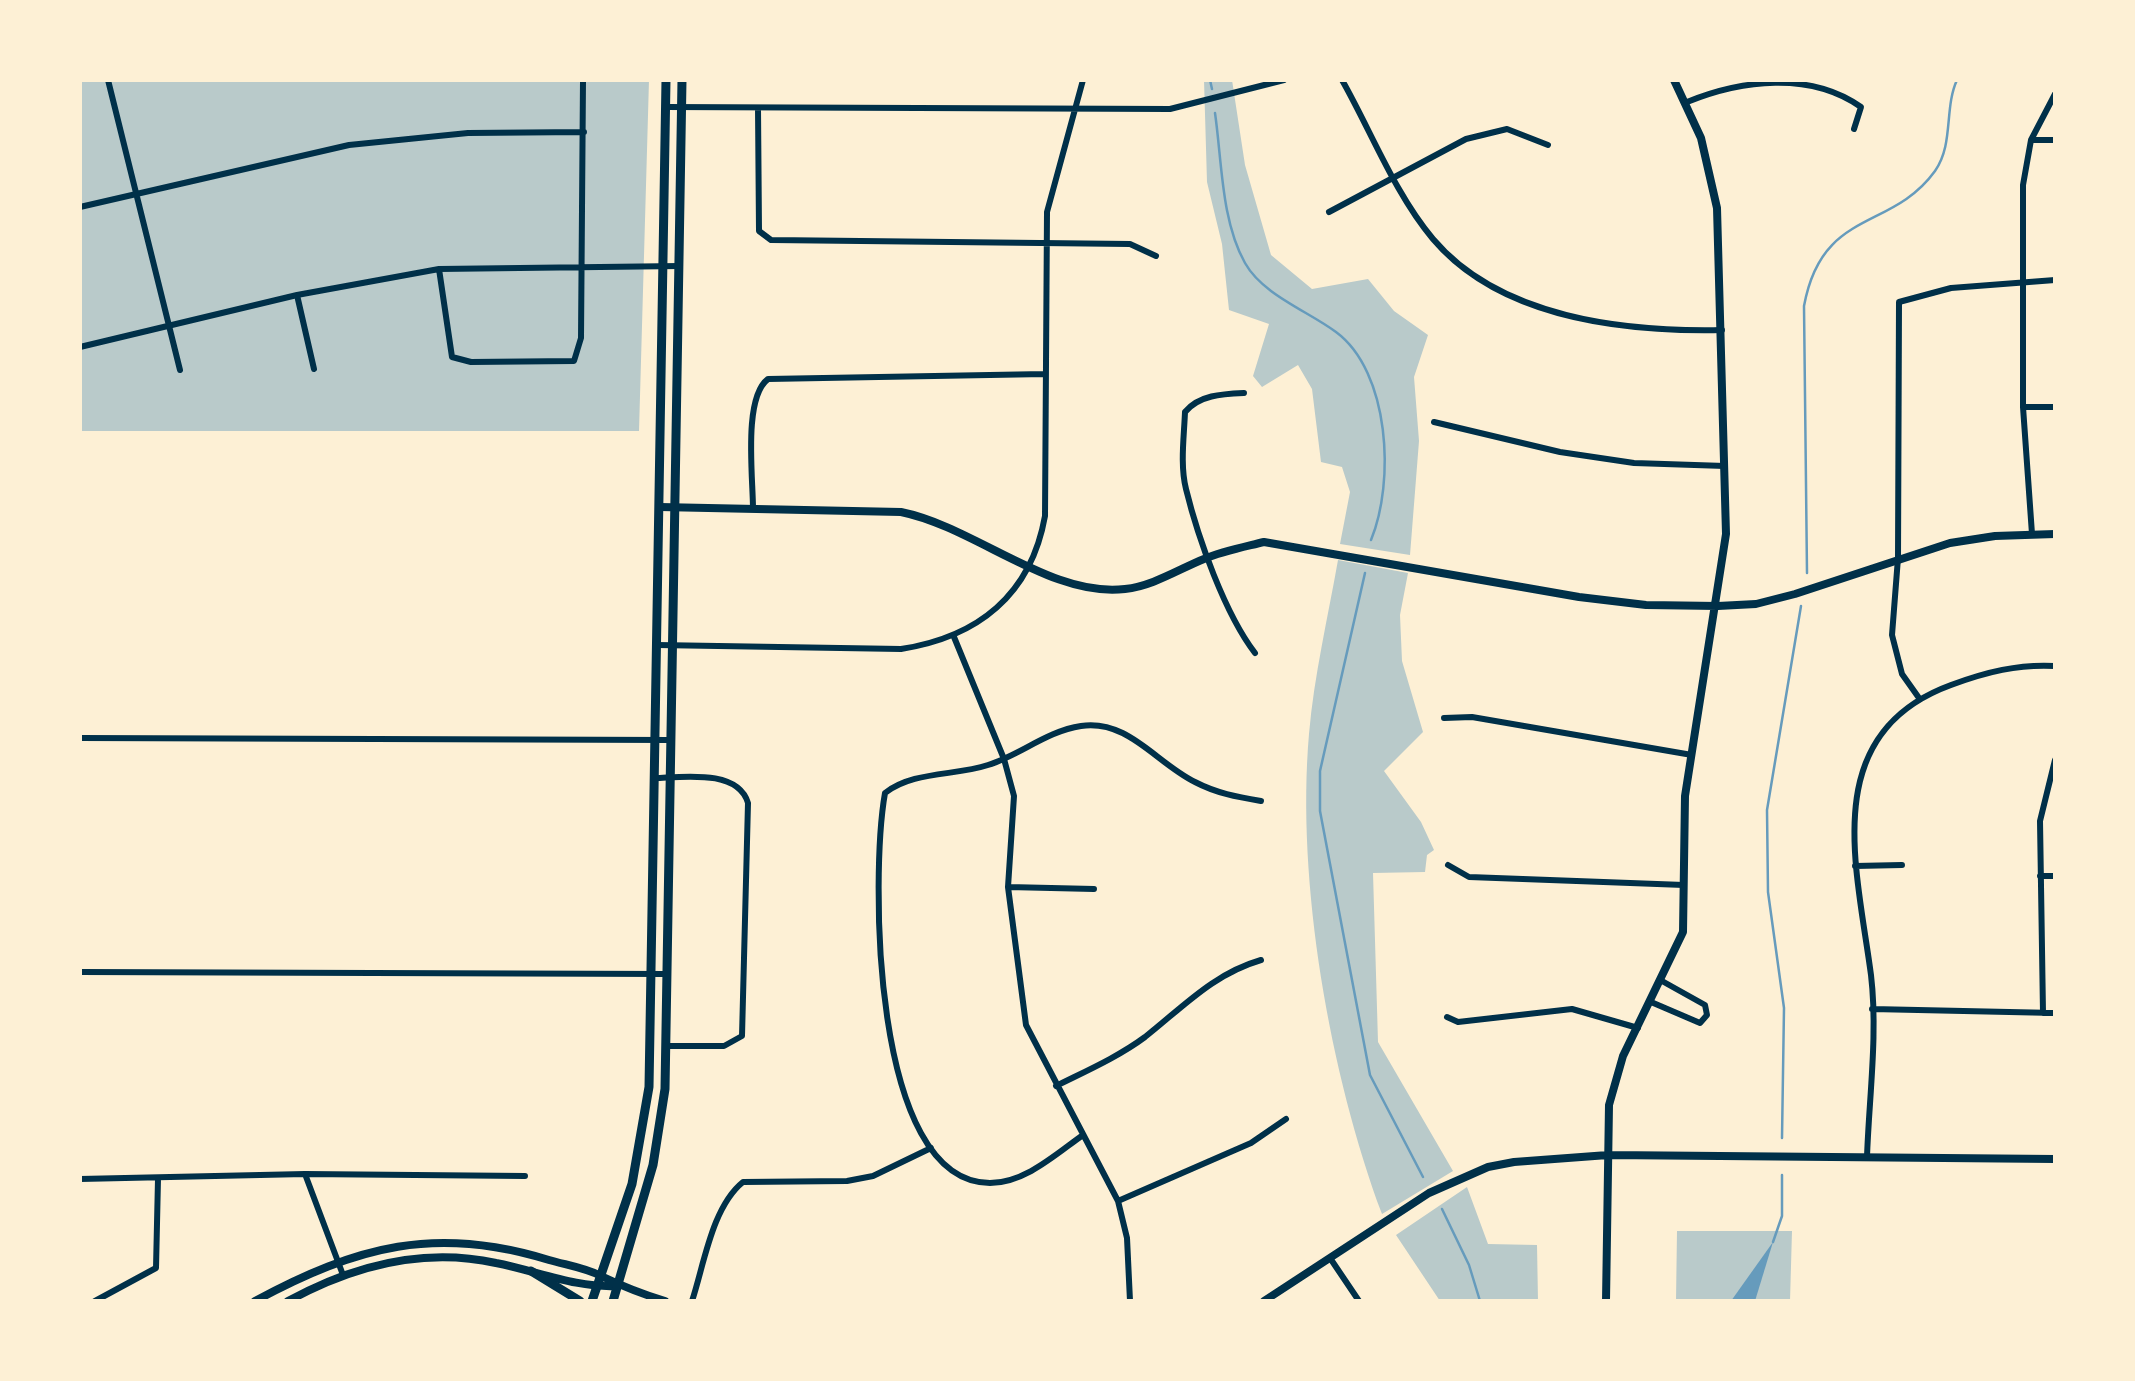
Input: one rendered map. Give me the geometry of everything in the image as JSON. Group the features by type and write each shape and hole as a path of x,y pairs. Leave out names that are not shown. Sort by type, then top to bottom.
{"main road":[{"path":"592,1301 632,1184 644,1133 658,645 666,80"},
{"path":"613,1301 653,1165 666,1089 682,80"},
{"path":"531,1271 580,1301"}],"street":[{"path":"108,80 180,370"},
{"path":"438,269 452,357 472,362 574,362 581,338 583,80"},
{"path":"658,645 901,649 954,636 998,609 1030,565 1045,516 1048,212 1082,80"},
{"path":"665,107 1170,109 1284,80"},
{"path":"1342,80 1434,240 1490,287 1534,306 1659,329 1723,330"},
{"path":"1606,1301 1608,1155 1614,1079 1684,932 1684,796 1718,606 1726,534 1717,208 1701,138 1674,80"},
{"path":"1687,102 1729,86 1784,84 1848,98 1861,107 1854,129"},
{"path":"2032,534 2023,407 2023,184 2032,140 2055,94"},
{"path":"758,108 762,236 771,240 1130,244 1156,256"},
{"path":"1329,212 1466,139 1508,129 1548,145"},
{"path":"80,207 365,143 468,133 584,132"},
{"path":"2032,140 2055,140"},
{"path":"80,347 297,295 438,269 680,266"},
{"path":"1918,698 1902,674 1892,635 1898,558 1899,302 1951,288 2055,280"},
{"path":"297,295 314,369"},
{"path":"753,509 753,404 758,386 768,379 1045,374"},
{"path":"1244,393 1220,394 1192,404 1185,412 1186,488 1240,633 1256,653"},
{"path":"2023,407 2055,407"},
{"path":"1434,422 1560,452 1634,463 1726,466"},
{"path":"660,507 901,512 933,518 1085,587 1125,589 1210,556 1264,542 1300,545 1578,597 1646,605 1756,604 1950,543 2055,534"},
{"path":"954,636 1004,759 1015,820 1008,887 1026,1024 1118,1201 1127,1238 1130,1301"},
{"path":"1867,1157 1872,1009 1855,866 1854,817 1864,765 1880,739 1918,698 2002,669 2055,666"},
{"path":"1444,718 1472,716 1692,755"},
{"path":"1083,1135 1022,1176 1003,1183 966,1179 947,1168 930,1148 896,1064 880,963 885,792 906,780 959,773 1004,759 1079,726 1113,728 1192,781 1220,794 1261,801"},
{"path":"80,738 672,740"},
{"path":"2044,1013 2042,809 2055,760"},
{"path":"655,778 728,780 745,794 742,1036 724,1046 667,1046"},
{"path":"1448,865 1468,876 1685,886"},
{"path":"1855,866 1902,866"},
{"path":"2040,876 2055,876"},
{"path":"1008,887 1094,889"},
{"path":"1056,1086 1142,1039 1184,1002 1234,968 1261,960"},
{"path":"80,972 668,974"},
{"path":"1651,1002 1688,1022 1700,1024 1706,1016 1704,1006 1662,981"},
{"path":"1447,1017 1458,1022 1572,1009 1638,1028"},
{"path":"1872,1009 2055,1013"},
{"path":"1118,1201 1251,1143 1286,1119"},
{"path":"692,1301 722,1212 731,1192 742,1182 847,1181 873,1176 930,1148"},
{"path":"1264,1301 1429,1193 1488,1167 1536,1158 1608,1155 2055,1159"},
{"path":"306,1174 343,1275"},
{"path":"80,1180 306,1174 525,1176"},
{"path":"95,1301 156,1268 158,1180"},
{"path":"255,1301 337,1260 401,1244 472,1242 600,1275 617,1286 665,1301"},
{"path":"288,1301 343,1275 382,1264 437,1256 494,1262 596,1287 617,1286"},
{"path":"1330,1258 1359,1301"}],"shaded area":[{"path":"80,80 649,80 639,431 80,431"},
{"path":"1204,80 1232,80 1245,165 1271,255 1312,289 1368,279 1394,311 1428,335 1414,377 1419,441 1410,555 1340,544 1350,492 1342,467 1321,462 1312,389 1298,365 1262,387 1253,376 1269,324 1229,310 1222,244 1207,182"},
{"path":"1338,560 1408,573 1400,615 1402,661 1423,732 1384,771 1421,822 1434,850 1427,855 1425,872 1373,873 1378,1042 1453,1171 1382,1214 1363,1159 1333,1040 1321,977 1308,852 1309,734"},
{"path":"1467,1187 1488,1244 1537,1245 1538,1301 1440,1301 1396,1235"},
{"path":"1677,1231 1792,1231 1790,1301 1676,1301"}],"water":[{"path":"1773,1242 1755,1301 1731,1301"}],"waterway":[{"path":"1210,80 1212,89"},
{"path":"1807,573 1804,306 1813,275 1826,252 1842,236 1898,204 1935,171 1945,149 1957,80"},
{"path":"1215,113 1227,209 1245,263 1274,293 1336,332 1354,350 1368,373 1383,429 1385,459 1379,516 1371,540"},
{"path":"1365,573 1320,771 1320,811 1370,1075 1423,1177"},
{"path":"1782,1138 1784,1008 1768,892 1767,810 1801,606"},
{"path":"1773,1242 1782,1216 1782,1175"},
{"path":"1442,1209 1469,1265 1480,1301"}]}
